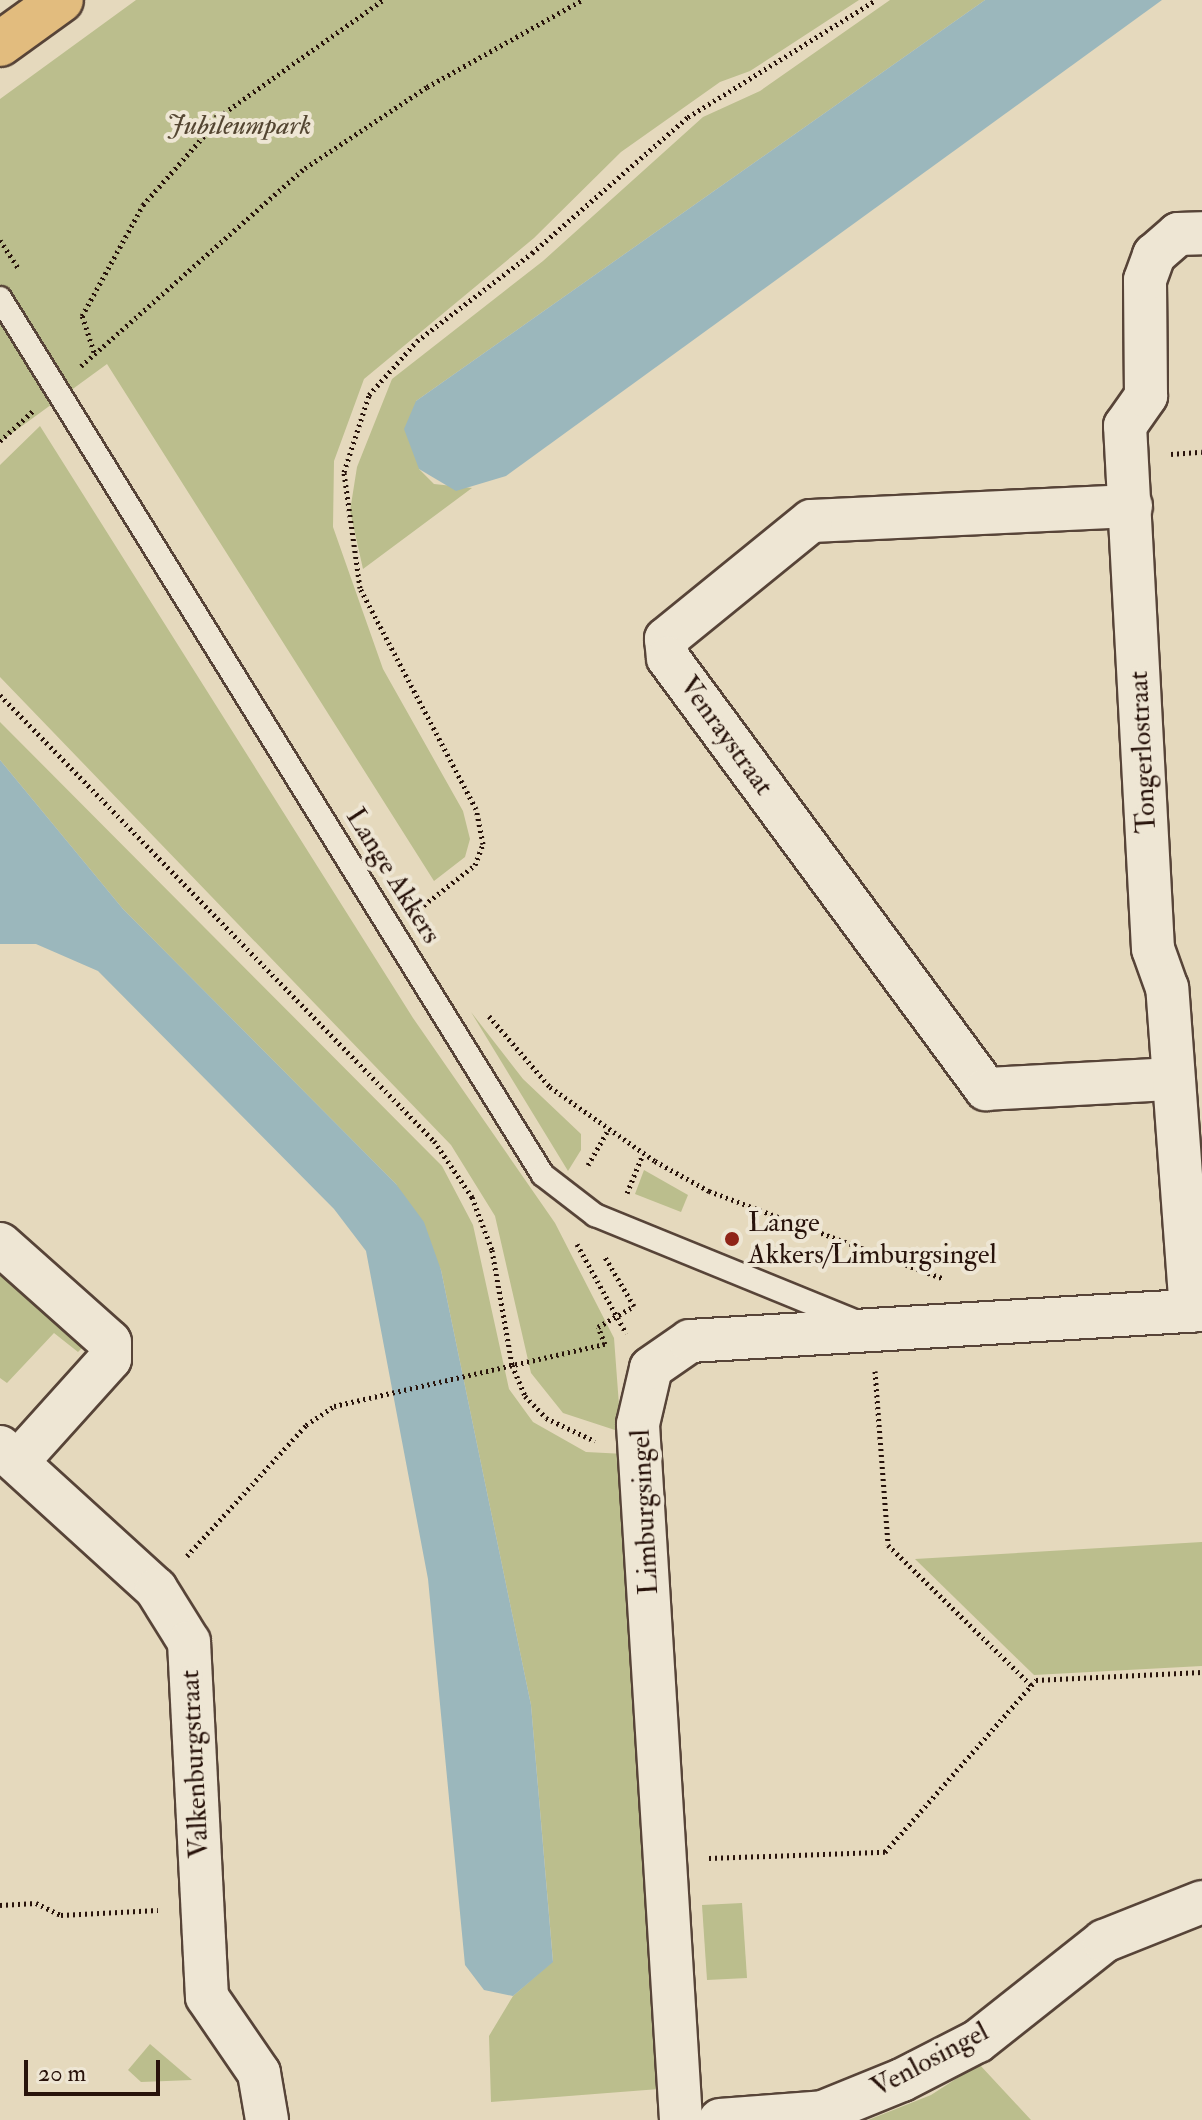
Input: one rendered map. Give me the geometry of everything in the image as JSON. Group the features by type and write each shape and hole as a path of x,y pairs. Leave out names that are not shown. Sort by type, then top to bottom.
{"highway":[{"path":"0,44 61,0"}],"street":[{"name":"Tongerlostraat","path":"1196,1310 1171,1079 1167,988 1153,949 1125,426 1146,396 1145,280 1154,255 1178,234 1202,233"},
{"name":"Venraystraat","path":"1131,506 811,521 666,639 668,658 986,1089 1171,1079"},
{"name":"Valkenburgstraat","path":"0,1244 110,1342 110,1359 9,1454 156,1589 189,1642 207,1997 259,2073 267,2120"},
{"name":"Limburgsingel","path":"681,2120 639,1445 651,1368 690,1341 872,1327 1196,1310"},
{"name":"Venlosingel","path":"720,2120 823,2116 978,2041 1104,1941 1202,1902"}],"lane":[{"name":"Lange Akkers","path":"2,301 543,1175 595,1215 872,1327"}],"path":[{"path":"94,352 82,316 143,205 224,113 383,0"},
{"path":"81,366 305,168 427,87 582,0"},
{"path":"419,909 475,865 483,844 476,809 360,588 344,472 369,395 417,341 532,253 688,117 778,67 876,0"},
{"path":"0,695 434,1141 472,1197 492,1250 512,1365 546,1418 582,1440 639,1445"},
{"path":"607,1132 709,1191 918,1274 957,1281"},
{"path":"156,1589 306,1425 334,1406 605,1344 598,1327 617,1316"},
{"path":"872,1327 888,1545 1031,1685"},
{"path":"709,1871 708,1858 885,1852 1031,1685 1202,1672"},
{"path":"0,1905 36,1903 61,1915 203,1908"}],"green space":[{"name":"Jubileumpark","path":"136,0 859,0 750,71 720,82 621,152 534,238 364,379 334,461 333,527 383,669 463,811 470,839 465,857 434,881 107,364 0,442 0,99"},
{"path":"890,0 985,0 416,401 419,469 434,484 472,488 363,569 350,511 357,467 392,379 543,261 703,117 760,91"},
{"path":"40,426 413,1018 555,1223 614,1338 621,1432 563,1413 531,1373 495,1216 451,1145 0,677 0,465"},
{"path":"0,722 442,1166 473,1225 509,1389 533,1422 586,1452 625,1454 659,2089 491,2102 489,2036 513,1996 553,1961 531,1705 441,1270 396,1184 123,909 0,760"},
{"path":"471,1012 523,1079 581,1134 581,1150 568,1171"},
{"path":"644,1170 688,1195 681,1212 635,1194"},
{"path":"0,1266 86,1344 78,1352 54,1333 7,1383 0,1378"},
{"path":"1202,1542 1202,1666 1034,1675 915,1559"},
{"path":"742,1903 747,1978 707,1980 702,1905"},
{"path":"150,2044 192,2080 141,2082 128,2070"},
{"path":"979,2064 1031,2120 868,2120 931,2095"}],"water":[{"path":"985,0 1162,0 506,476 456,491 419,469 404,429 416,401"},
{"path":"0,760 123,909 396,1184 424,1222 441,1270 531,1705 553,1962 513,1996 484,1990 465,1965 428,1579 366,1251 334,1209 98,971 36,944 0,944"}],"place":[{"name":"Lange Akkers/Limburgsingel","path":"732,1239"}]}
